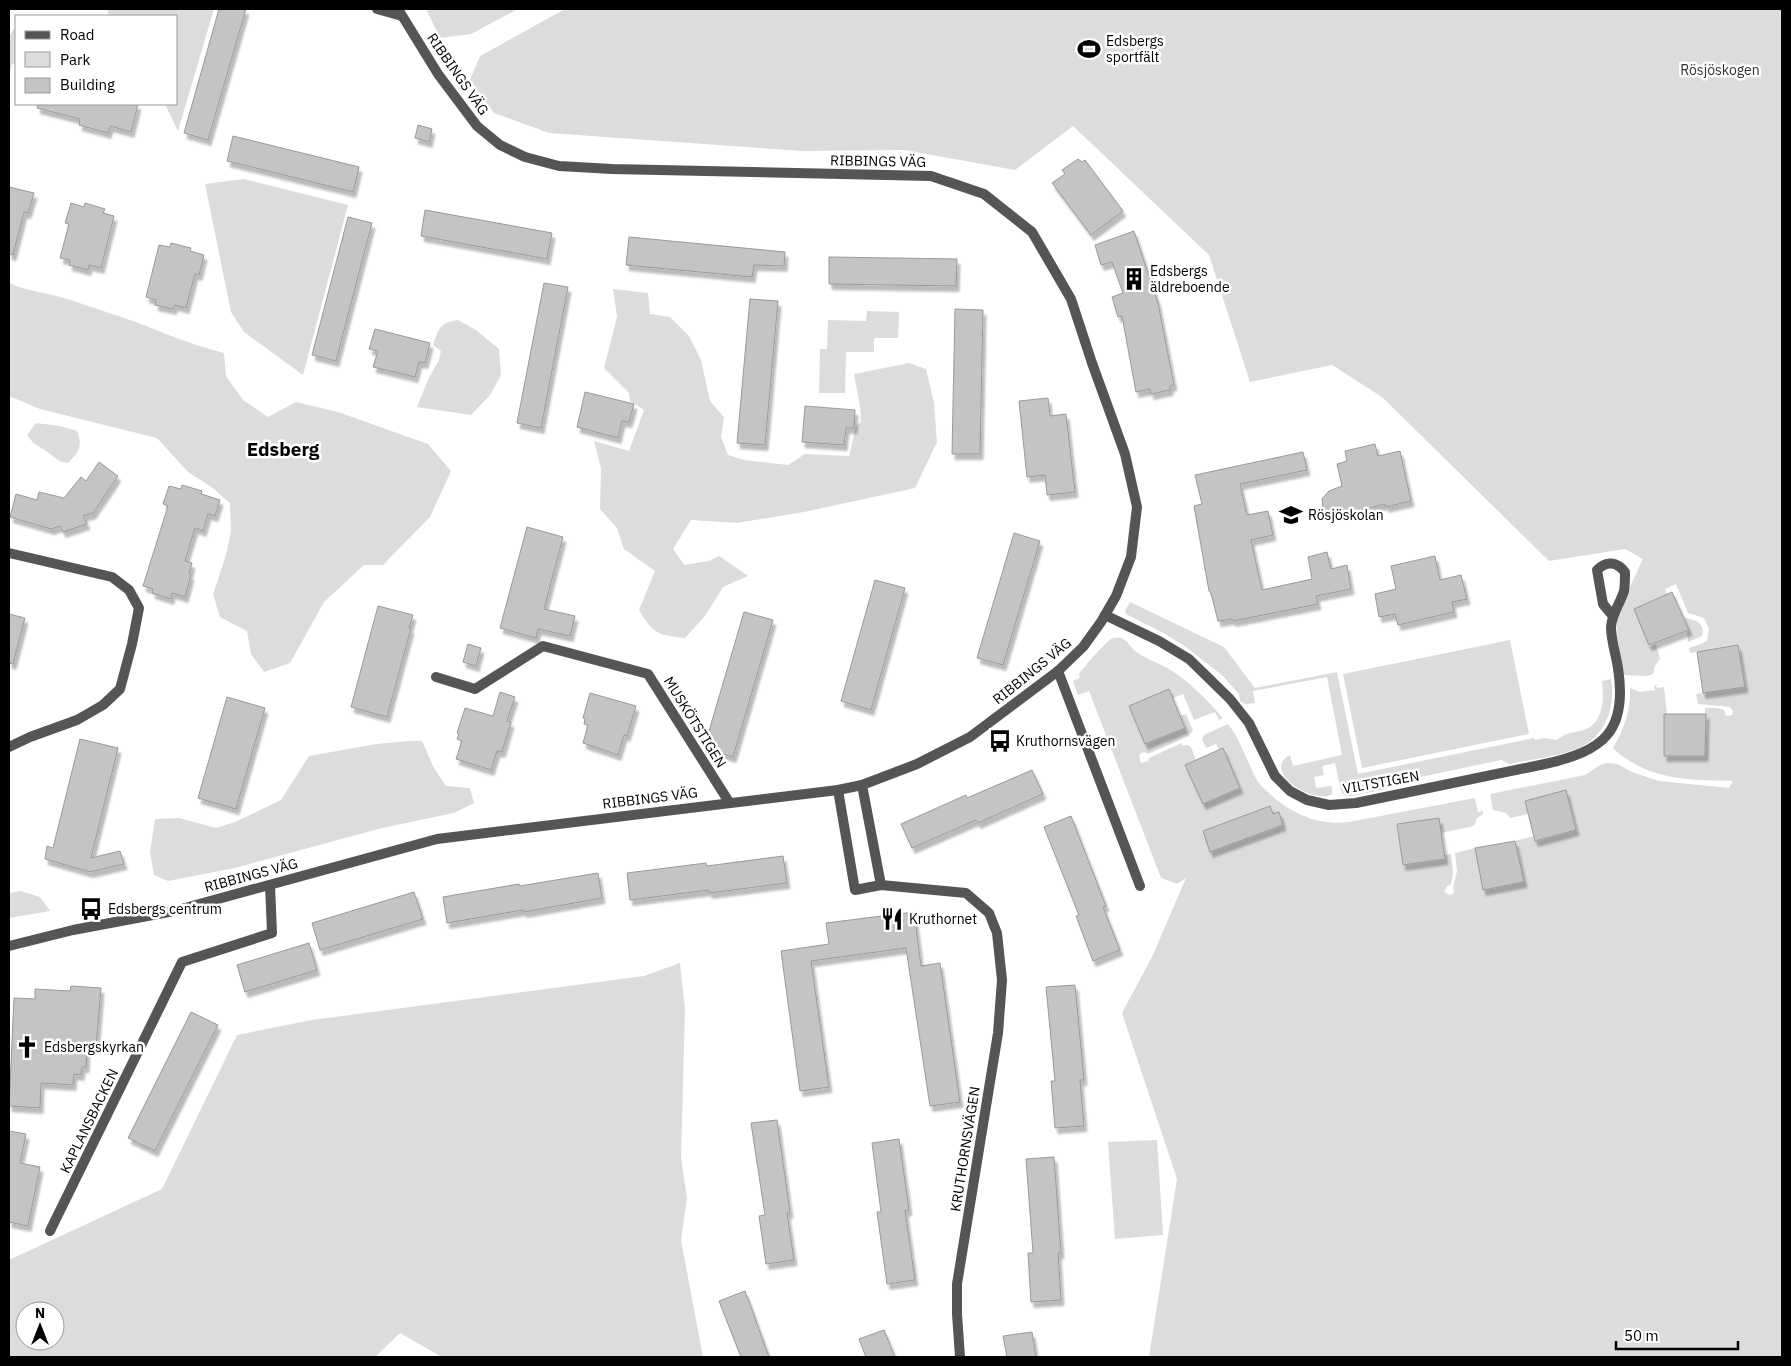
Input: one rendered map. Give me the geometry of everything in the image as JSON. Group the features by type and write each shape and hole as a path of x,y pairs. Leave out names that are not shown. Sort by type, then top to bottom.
{"street":[{"path":"377,9 400,12"},
{"name":"RIBBINGS VÄG","path":"9,946 73,930 174,911 437,839 838,790 862,785 917,764 970,737 1058,671 1083,647 1105,615 1119,590 1131,557 1137,507 1125,454 1071,299 1032,232 984,194 931,176 612,169 559,166 525,157 500,145 478,126 438,74 400,12"},
{"path":"9,553 112,577 129,590 138,608 132,644 120,688 103,705 77,720 30,737 9,748"},
{"name":"VILTSTIGEN","path":"1105,615 1159,641 1189,660 1230,699 1249,723 1275,776 1290,791 1307,800 1329,805 1356,803 1535,766 1572,758 1589,751 1607,737 1616,722 1621,700 1611,629 1612,615 1623,593 1625,572 1620,566 1610,563 1597,570 1603,604 1612,615"},
{"name":"MUSKÖTSTIGEN","path":"436,677 475,689 543,646 648,674 729,802"},
{"path":"1058,671 1140,886"},
{"path":"862,785 880,885"},
{"name":"KRUTHORNSVÄGEN","path":"838,790 855,890 880,885 966,893 989,913 997,933 1002,980 998,1033 957,1284 960,1357"},
{"name":"KAPLANSBACKEN","path":"50,1231 182,962 272,932 270,885"}],"green space":[{"path":"107,9 214,9 178,131 165,105 178,105 178,15 109,15"},
{"path":"426,9 518,9 471,34 440,38"},
{"name":"Rösjöskogen","path":"565,9 1782,9 1782,1357 1149,1357 1177,1179 1122,1013 1152,957 1186,878 1177,884 1161,878 1089,691 1078,695 1073,681 1080,678 1079,674 1101,648 1117,637 1124,639 1139,654 1169,669 1191,685 1223,718 1219,720 1215,712 1194,720 1183,694 1173,698 1129,706 1145,744 1185,728 1180,716 1186,714 1193,730 1189,736 1148,754 1145,752 1141,753 1139,756 1141,763 1182,743 1183,746 1191,747 1196,760 1185,765 1203,804 1240,788 1223,748 1219,750 1216,744 1206,748 1202,739 1204,735 1228,724 1260,785 1286,807 1316,820 1338,823 1349,822 1475,798 1478,812 1483,811 1483,814 1477,818 1474,826 1441,833 1439,818 1397,824 1403,865 1445,859 1445,855 1451,854 1453,873 1451,885 1447,886 1444,892 1450,895 1454,893 1453,887 1457,871 1455,853 1475,848 1484,890 1523,882 1515,841 1534,836 1536,841 1576,830 1566,790 1525,801 1528,814 1510,818 1506,813 1493,810 1490,794 1585,775 1602,764 1609,763 1617,764 1632,772 1659,781 1729,788 1733,781 1679,778 1653,772 1628,760 1613,748 1626,719 1630,688 1640,692 1655,690 1654,686 1656,685 1657,688 1664,687 1667,714 1664,714 1664,756 1705,756 1705,708 1724,710 1726,716 1732,715 1733,711 1730,707 1698,704 1696,694 1745,686 1738,645 1690,653 1689,648 1707,641 1709,629 1704,618 1688,613 1676,584 1665,589 1667,594 1634,609 1650,647 1656,644 1660,659 1655,666 1653,674 1647,676 1623,675 1617,636 1617,614 1643,559 1625,549 1549,561 1382,397 1332,365 1250,382 1209,255 1073,126 1015,170 904,150 802,151 549,133 494,113 470,80 480,56"},
{"path":"15,27 15,64 12,64 9,75 9,36"},
{"path":"244,179 348,205 303,375 244,332 231,312 205,184"},
{"path":"9,283 71,300 131,320 195,345 224,353 226,376 243,400 268,417 296,402 338,412 428,444 451,471 430,517 383,565 364,565 324,602 290,663 264,672 251,654 247,631 220,617 213,594 226,555 231,531 230,503 210,486 188,472 157,438 40,409 9,396"},
{"path":"613,289 648,293 650,314 670,317 689,336 701,360 710,401 724,417 721,437 728,455 744,460 788,465 805,454 849,456 856,426 861,422 854,374 909,363 926,369 934,403 937,442 915,488 804,512 737,523 691,520 673,549 684,565 709,561 719,556 748,576 723,587 705,616 685,638 668,636 657,632 648,624 639,610 655,571 624,549 617,528 600,509 601,468 594,441 629,451 644,410 630,401 629,393 604,368 617,317"},
{"path":"867,311 899,312 898,338 874,338 874,352 846,352 845,393 819,393 820,349 827,349 828,320 866,321"},
{"path":"458,320 476,330 499,349 501,375 490,395 471,415 417,407 427,382 439,360 441,351 433,345 439,330 443,325"},
{"path":"36,423 60,426 77,431 80,445 68,463 58,460 29,438 27,435"},
{"path":"1130,602 1224,647 1255,688 1337,672 1358,774 1534,738 1535,740 1544,738 1557,740 1566,734 1581,731 1592,725 1600,715 1603,701 1602,681 1611,679 1612,699 1610,710 1607,719 1596,736 1579,748 1562,754 1510,764 1501,760 1392,783 1386,789 1346,797 1341,791 1335,763 1322,766 1324,775 1314,777 1316,788 1330,786 1332,787 1332,794 1325,796 1315,795 1294,785 1281,770 1282,762 1290,755 1293,766 1342,755 1327,677 1253,691 1255,703 1243,703 1240,701 1239,694 1223,676 1186,647 1126,614 1125,611"},
{"path":"1684,618 1692,619 1701,625 1702,636 1688,642 1687,631 1689,630"},
{"path":"1510,640 1529,734 1362,768 1343,674"},
{"path":"422,741 433,766 446,786 470,788 474,803 454,813 382,828 235,868 168,881 154,875 150,852 155,819 179,818 216,828 235,822 281,800 309,756 376,744"},
{"path":"21,891 40,897 50,911 9,918 9,893"},
{"path":"680,963 685,1010 681,1158 687,1198 681,1240 703,1357 442,1357 400,1333 375,1357 9,1357 9,1260 162,1189 237,1035 312,1020 644,976"},
{"path":"1157,1140 1163,1235 1115,1239 1108,1142"}],"building":[{"path":"219,9 246,9 208,140 184,133"},
{"path":"38,105 138,105 131,132 110,126 108,133 79,125 80,119 37,108"},
{"path":"418,125 432,129 429,142 415,138"},
{"path":"233,136 359,167 353,192 227,161"},
{"path":"1078,159 1082,162 1085,160 1123,211 1091,235 1052,183 1065,174 1062,170"},
{"path":"9,187 34,193 28,213 24,212 13,255 9,254"},
{"path":"71,203 84,207 85,203 105,209 103,213 114,216 101,268 89,265 88,270 69,265 70,260 60,258 69,224 65,223"},
{"path":"425,210 552,233 547,259 421,236"},
{"path":"348,217 372,223 336,361 312,355"},
{"name":"Edsbergs äldreboende","path":"1134,231 1158,303 1174,385 1170,386 1170,390 1151,394 1150,389 1136,392 1122,316 1118,317 1112,297 1123,293 1112,262 1101,265 1095,245"},
{"path":"629,237 785,252 784,266 754,265 752,277 626,265"},
{"path":"171,243 191,248 190,251 204,255 199,275 195,274 186,308 175,305 173,309 155,305 156,300 146,297 159,245 170,247"},
{"path":"829,257 957,259 956,286 829,284"},
{"path":"544,283 568,287 541,428 517,423"},
{"path":"750,299 778,301 765,445 737,443"},
{"path":"955,309 983,310 980,454 952,454"},
{"path":"375,329 430,343 425,363 419,362 415,377 373,367 378,351 369,349"},
{"path":"585,392 634,404 629,422 622,421 618,438 577,427"},
{"path":"1048,398 1050,416 1066,414 1075,492 1047,495 1045,475 1027,477 1019,401"},
{"path":"805,406 855,410 854,428 846,428 844,445 802,442"},
{"path":"1375,444 1378,456 1400,451 1411,501 1386,507 1385,504 1343,515 1328,514 1323,508 1322,499 1329,491 1342,486 1337,464 1347,461 1345,451"},
{"path":"1303,452 1307,470 1240,484 1247,515 1268,511 1273,535 1251,540 1262,590 1312,579 1308,557 1327,552 1331,569 1347,565 1351,589 1316,596 1318,604 1233,621 1232,619 1218,621 1209,591 1194,506 1202,504 1195,475"},
{"path":"99,462 118,476 93,513 83,516 87,524 63,532 60,526 51,529 10,517 16,494 37,500 39,492 64,498 81,477 86,481"},
{"path":"182,485 202,491 201,494 220,500 215,516 208,514 203,531 195,528 185,561 192,563 185,597 172,593 171,599 152,593 153,589 143,586 168,506 163,504 169,486 181,489"},
{"path":"527,527 563,537 544,609 575,616 570,636 538,629 536,638 500,628"},
{"path":"1014,533 1040,541 1003,665 977,658"},
{"path":"1435,556 1440,580 1461,575 1467,599 1452,602 1454,612 1398,625 1395,614 1379,617 1375,594 1396,589 1391,566"},
{"path":"875,580 905,588 871,710 841,701"},
{"path":"1672,592 1689,630 1649,645 1634,609"},
{"path":"378,606 413,615 387,717 351,707"},
{"path":"744,612 773,620 733,757 704,748"},
{"path":"9,614 25,618 13,664 9,663"},
{"path":"468,644 481,648 476,666 463,662"},
{"path":"1738,645 1745,687 1703,693 1697,652"},
{"path":"1169,689 1185,728 1145,744 1129,706"},
{"path":"500,692 515,697 507,721 511,722 502,752 497,751 491,770 456,759 462,741 457,739 459,734 457,733 465,708 493,716"},
{"path":"590,693 636,706 627,736 624,735 618,755 583,743 588,725 584,724 585,719 583,718"},
{"path":"227,697 265,708 236,809 198,798"},
{"path":"1664,714 1706,714 1705,756 1664,756"},
{"path":"80,739 118,748 91,858 120,851 124,864 90,872 45,859 47,846 53,848"},
{"path":"1223,748 1240,788 1203,804 1185,765"},
{"path":"1032,770 1043,794 978,823 976,820 912,848 901,824 966,795 967,798"},
{"path":"1566,790 1576,830 1535,841 1525,801"},
{"path":"1270,806 1273,814 1279,812 1283,825 1210,852 1203,831"},
{"path":"1071,816 1106,906 1103,907 1120,950 1093,961 1076,916 1079,915 1044,827"},
{"path":"1439,818 1445,859 1403,865 1397,824"},
{"path":"1515,841 1524,882 1483,890 1475,848"},
{"path":"783,856 787,883 709,893 709,890 630,900 627,873 706,863 707,866"},
{"path":"598,873 602,898 447,923 443,897"},
{"path":"414,892 423,919 320,950 312,923"},
{"path":"914,912 921,966 940,963 960,1102 930,1106 906,948 811,961 829,1087 800,1091 781,951 829,944 826,923"},
{"path":"309,943 317,970 245,992 237,965"},
{"path":"1075,985 1084,1080 1080,1080 1084,1126 1055,1128 1051,1081 1055,1081 1046,987"},
{"name":"Edsbergskyrkan","path":"71,986 101,988 96,1048 87,1047 86,1067 82,1067 81,1075 74,1074 73,1085 41,1083 40,1108 9,1106 14,998 35,999 35,989 70,991"},
{"path":"191,1012 218,1025 155,1151 128,1138"},
{"path":"777,1120 790,1213 787,1213 794,1260 766,1264 759,1216 765,1215 751,1123"},
{"path":"9,1131 26,1134 20,1163 40,1167 28,1226 9,1222"},
{"path":"899,1139 909,1210 905,1211 915,1280 887,1284 877,1212 881,1212 872,1143"},
{"path":"1054,1157 1061,1253 1058,1253 1061,1300 1031,1302 1028,1253 1033,1253 1026,1159"},
{"path":"745,1291 769,1357 741,1357 719,1301"},
{"path":"884,1330 895,1357 866,1357 859,1339"},
{"path":"1032,1332 1036,1357 1007,1357 1003,1336"}],"place":[{"name":"Edsbergs sportfält","path":"1089,49"},
{"name":"Edsbergs äldreboende","path":"1134,279"},
{"name":"Rösjöskolan","path":"1291,515"},
{"name":"Kruthornsvägen","path":"1000,741"},
{"name":"Edsbergs centrum","path":"91,909"},
{"name":"Kruthornet","path":"892,919"},
{"name":"Edsbergskyrkan","path":"27,1047"}],"district":[{"name":"Edsberg","path":"283,449"}]}
